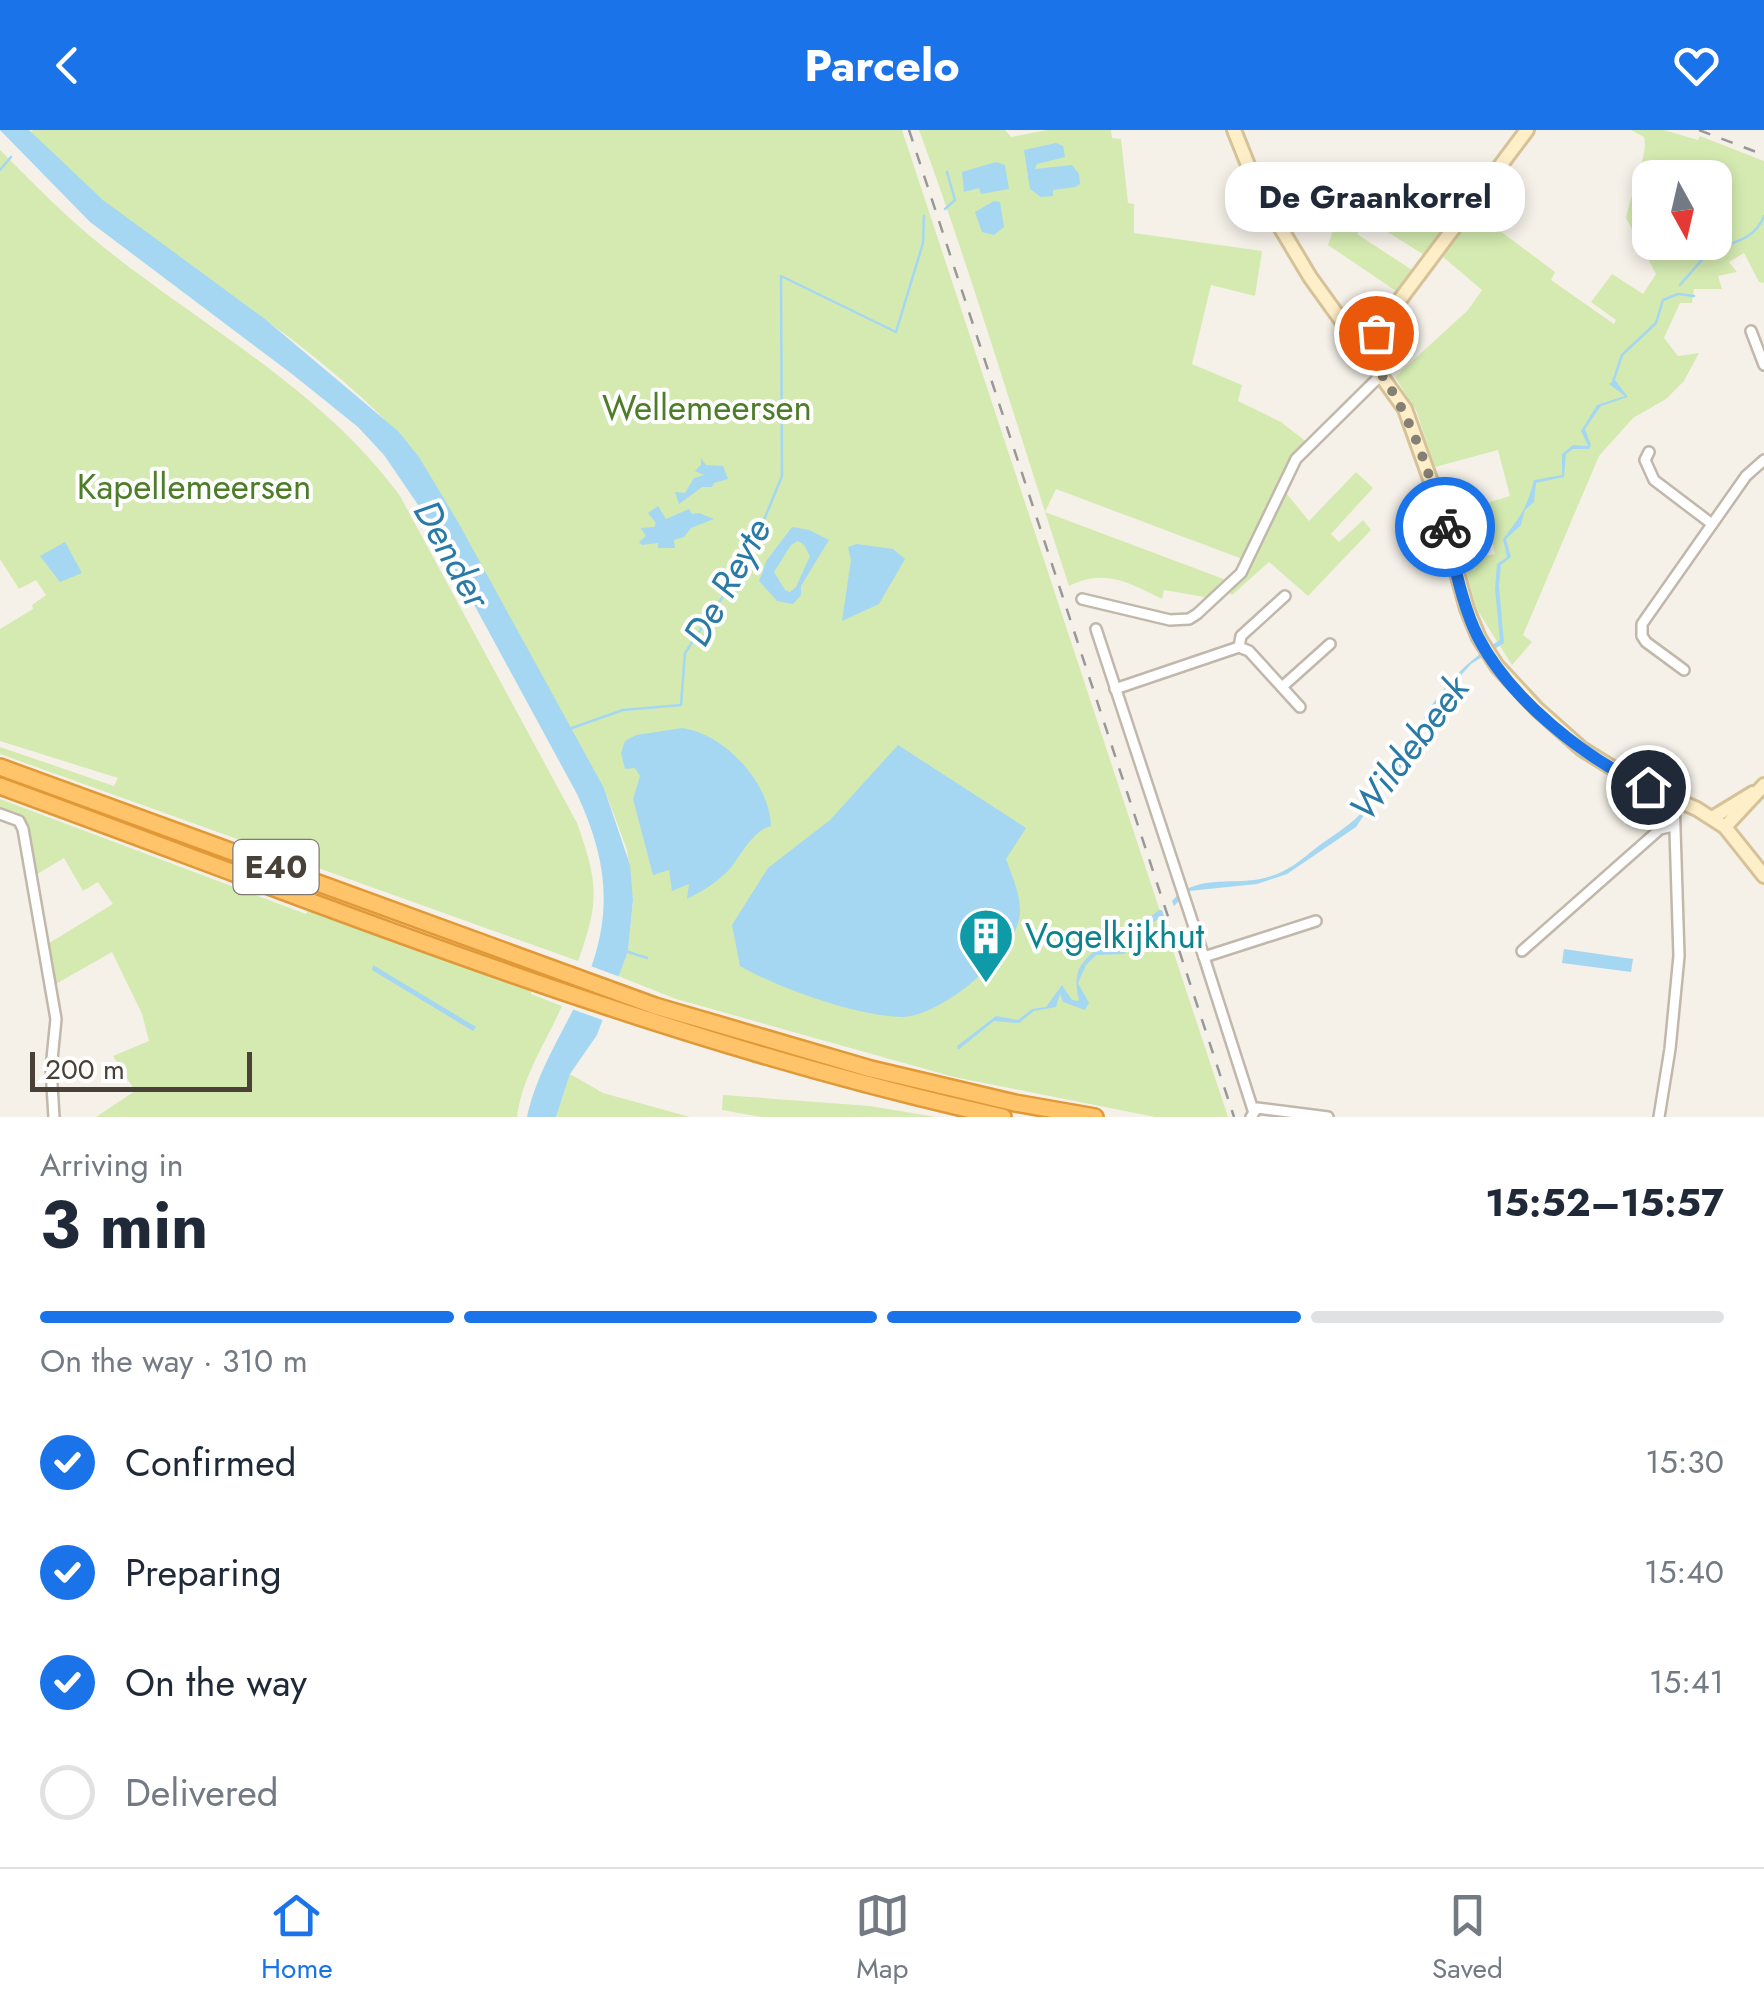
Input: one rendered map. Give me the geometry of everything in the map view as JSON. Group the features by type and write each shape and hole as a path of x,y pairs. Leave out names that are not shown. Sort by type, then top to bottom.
{"highway":[{"name":"E40","path":"0,767 655,1006 935,1093 1095,1117"},
{"name":"E40","path":"0,786 650,1022 868,1086 935,1093"},
{"name":"E40","path":"956,1098 1003,1117"}],"main road":[{"path":"1234,130 1250,174 1310,277 1382,374 1410,420 1467,609 1488,653 1524,695 1582,749 1632,780 1725,827 1764,876"},
{"path":"1363,349 1527,130"},
{"path":"1712,818 1760,789"},
{"path":"1725,827 1760,789"}],"street":[{"path":"1750,331 1764,365"},
{"path":"1082,599 1170,620 1189,619 1197,614 1240,573 1296,459 1382,374"},
{"path":"1649,452 1645,460 1654,480 1712,524"},
{"path":"1684,670 1646,642 1641,630 1746,476 1764,460"},
{"path":"1239,647 1241,636 1285,596"},
{"path":"1096,629 1252,1114 1264,1108 1328,1117"},
{"path":"1282,687 1330,644"},
{"path":"1115,689 1239,647 1249,651 1300,707"},
{"path":"1659,1117 1679,956 1674,798"},
{"path":"0,814 19,822 24,829 56,1019 51,1069 54,1117"},
{"path":"1522,951 1660,829 1673,826"},
{"path":"1204,957 1316,921"}],"green space":[{"name":"Wellemeersen","path":"33,130 902,130 1228,1117 1155,1117 954,1077 676,999 618,976 628,951 633,900 627,850 604,788 419,457 342,380 122,215 67,169"},
{"path":"919,130 1005,130 1011,137 1047,130 1111,130 1112,138 1121,139 1128,203 1134,204 1134,233 1262,251 1255,296 1211,285 1192,364 1242,385 1238,401 1281,422 1308,443 1284,470 1245,560 1056,489 1045,512"},
{"path":"1631,130 1664,130 1698,140 1700,136 1764,161 1764,283 1759,282 1744,253 1729,262 1737,272 1718,276 1722,289 1694,289 1692,303 1680,303 1664,338 1678,356 1699,353 1684,381 1666,399 1633,418 1599,456 1523,635 1532,642 1512,665 1476,608 1464,561 1495,554 1484,504 1510,496 1498,450 1435,467 1416,410 1395,377 1468,310 1482,290 1442,256 1475,212 1555,272 1551,280 1614,324 1616,320 1591,302 1612,274 1643,294 1656,274 1648,260 1732,260 1732,160 1643,160 1644,137"},
{"name":"Kapellemeersen","path":"0,150 101,245 259,361 335,423 400,496 577,823 594,892 578,961 0,754 0,747 114,786 118,778 0,741 0,629 33,609 32,605 46,595 36,580 19,589 0,559"},
{"path":"1368,173 1447,223 1424,255 1367,219 1357,234 1412,270 1396,291 1328,245 1349,184 1358,190"},
{"path":"1632,198 1632,229 1626,218"},
{"path":"1356,472 1373,488 1331,534 1339,542 1363,520 1371,530 1308,596 1269,562 1232,595 1229,592 1254,555 1282,488 1309,521"},
{"path":"1045,512 1229,581 1210,598 1164,590 1162,599 1128,583 1106,578 1069,586"},
{"path":"0,799 306,914 308,911 531,990 531,994 562,1006 529,1074 517,1117 96,1117 135,1091 113,1056 149,1041 142,1014 112,952 54,985 46,945 113,904 98,882 83,891 64,858 34,876 25,825 0,811"},
{"path":"570,1074 603,1093 690,1117 556,1117"},
{"path":"723,1095 870,1106 936,1117 761,1117 722,1110"}],"water":[{"name":"Dender","path":"0,130 29,130 103,200 265,319 398,431 419,457 458,522 604,788 630,865 633,900 628,951 597,1035 570,1074 556,1117 527,1117 541,1074 595,957 604,904 598,852 577,794 427,518 384,455 358,427 90,222"},
{"path":"1056,143 1063,146 1065,157 1037,164 1035,169 1072,165 1080,184 1041,197 1030,189 1024,150"},
{"path":"996,162 1005,165 1009,189 981,194 979,188 964,192 962,172"},
{"path":"994,201 1000,202 1004,227 994,235 982,232 975,212"},
{"path":"1615,380 1628,397 1601,406 1585,429 1589,449 1573,449 1566,454 1564,477 1536,483 1534,502 1525,510 1521,525 1506,539 1511,557 1501,565 1499,586 1504,643 1471,664 1445,693 1401,768 1356,827 1287,874 1257,884 1189,891 1174,906 1172,901 1191,887 1260,879 1281,872 1344,828 1368,806 1440,694 1467,665 1500,640 1495,589 1497,564 1507,557 1503,539 1522,512 1534,480 1562,475 1562,454 1573,445 1588,446 1581,431 1597,405 1625,396 1609,384"},
{"path":"701,458 706,465 723,466 728,479 702,487 679,504 675,492 685,493 694,478 704,475 695,471"},
{"path":"658,506 666,519 689,509 692,514 714,519 674,540 675,548 658,548 658,543 642,545 639,542 646,536 641,528 654,527 656,523 648,513"},
{"path":"792,527 829,540 793,604 777,601 759,581 767,560","holes":["798,541 810,556 790,592 774,572 791,545"]},
{"path":"65,542 82,573 60,582 40,556"},
{"path":"857,544 893,549 905,559 879,604 842,621 851,560 848,547"},
{"path":"682,728 714,740 742,763 763,793 771,826 752,839 722,876 687,899 689,884 672,891 669,870 653,875 633,799 640,776 635,768 625,769 621,753 625,741 636,735"},
{"path":"898,745 1026,828 1006,859 1020,911 1007,945 993,963 956,994 918,1014 901,1017 862,1012 818,999 740,966 732,925 768,868 830,820"},
{"path":"1162,910 1164,916 1137,931 1133,945 1124,954 1096,955 1086,965 1078,983 1089,1003 1085,1010 1063,1002 1060,994 1056,1007 1034,1011 1019,1023 994,1021 958,1050 957,1046 996,1016 1018,1020 1032,1009 1046,1007 1062,985 1072,1000 1079,1001 1077,979 1084,961 1096,950 1125,950 1133,927"},
{"path":"1564,949 1633,959 1631,972 1562,963"},
{"path":"373,965 476,1027 473,1031 372,970"}],"pier":[{"path":"585,964 623,978 608,1022 569,1008"}],"waterway":[{"path":"0,170 11,157"},
{"name":"De Reyte","path":"945,209 955,200 947,172"},
{"name":"De Reyte","path":"569,729 623,710 681,705 685,653 748,559 782,476 781,276 896,332 923,243 924,216"},
{"path":"1732,243 1755,231 1764,216"},
{"path":"1680,285 1702,260"},
{"name":"Wildebeek","path":"1613,382 1622,355 1656,323 1663,300 1678,294 1694,296"},
{"name":"Wildebeek","path":"1143,924 1160,911"},
{"path":"628,952 647,958"}],"railway":[{"path":"909,130 1234,1117"},
{"path":"1699,130 1764,155"}],"way so far":[{"path":"1376,333 1363,349 1398,396 1410,420 1445,527"}],"place":[{"name":"De Graankorrel","path":"1376,333"},
{"name":"Vogelkijkhut","path":"986,985"}],"route":[{"path":"1445,527 1467,609 1497,666 1569,739 1604,764 1648,787"}]}
